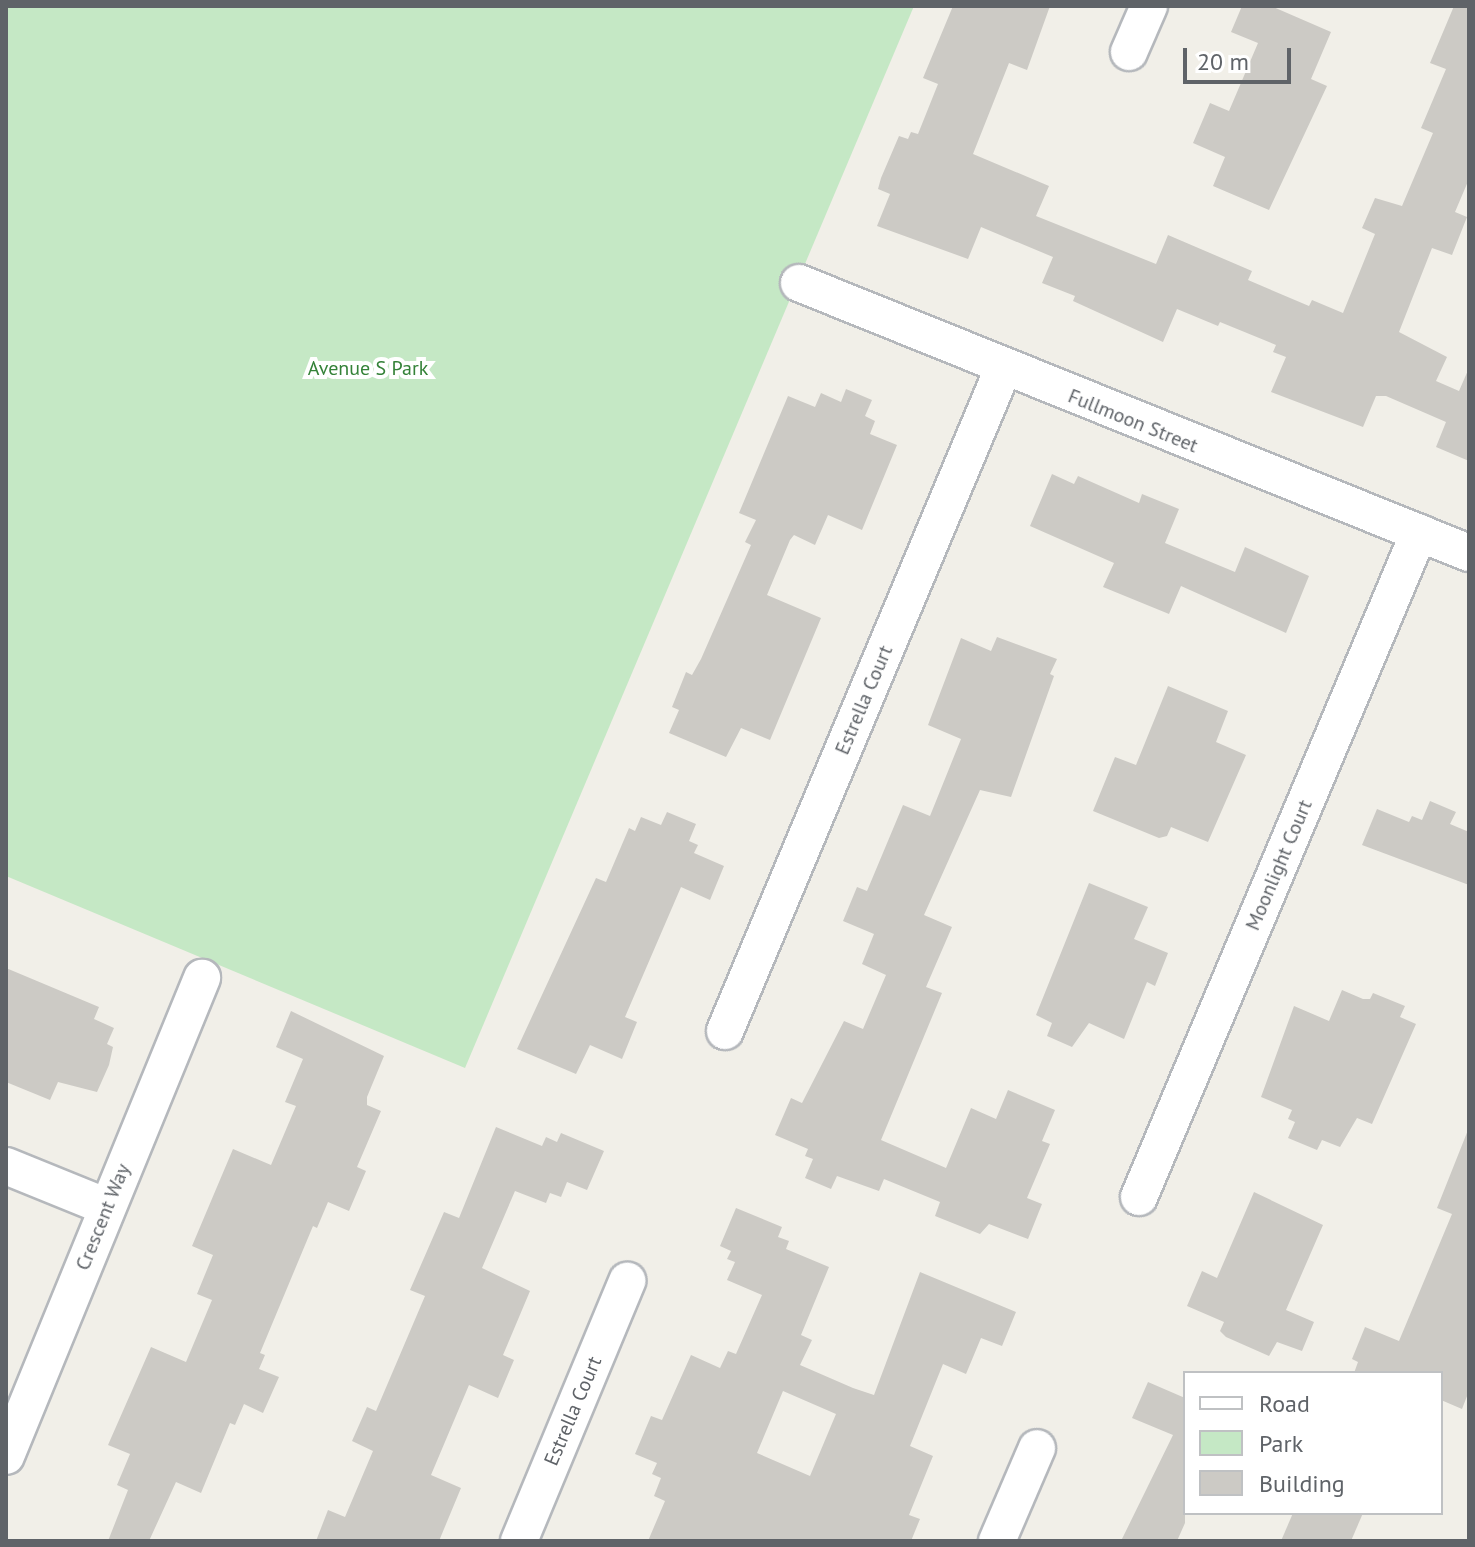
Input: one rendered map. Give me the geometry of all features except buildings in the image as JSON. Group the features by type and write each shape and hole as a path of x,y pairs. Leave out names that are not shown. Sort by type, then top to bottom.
{"street":[{"path":"1129,52 1149,6"},
{"name":"Fullmoon Street","path":"799,283 1003,369 1469,553"},
{"name":"Estrella Court","path":"725,1031 1003,369"},
{"name":"Moonlight Court","path":"1139,1197 1419,533"},
{"name":"Crescent Way","path":"6,1456 202,978"},
{"path":"6,1166 107,1207"},
{"name":"Estrella Court","path":"519,1541 627,1281"},
{"path":"997,1541 1037,1448"}],"green space":[{"name":"Avenue S Park","path":"6,6 914,6 465,1068 6,876"}]}
